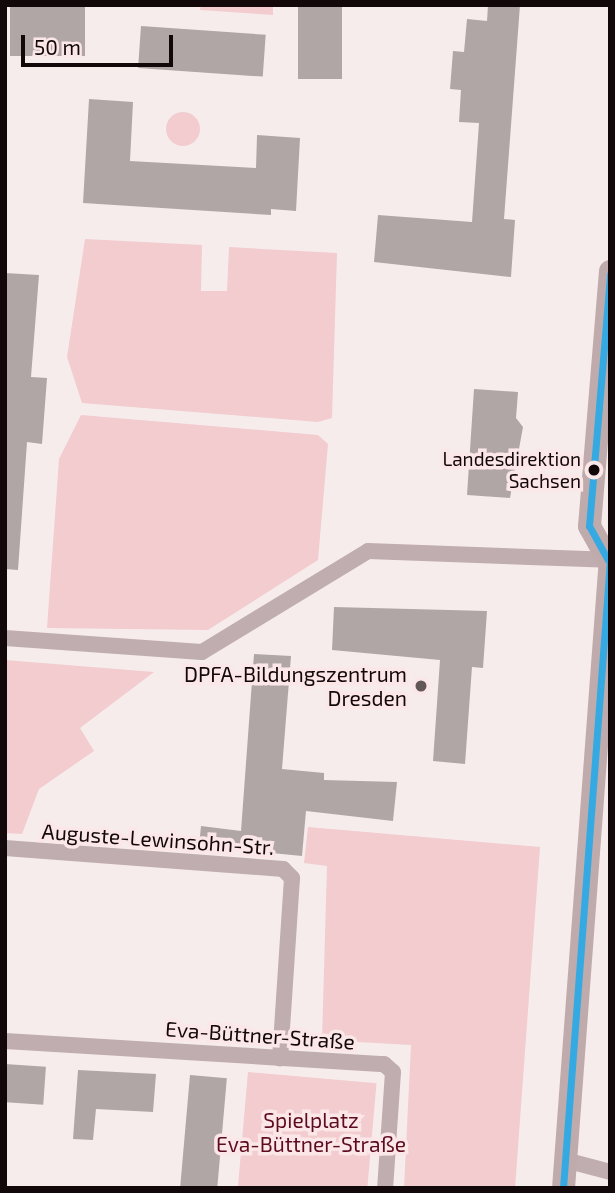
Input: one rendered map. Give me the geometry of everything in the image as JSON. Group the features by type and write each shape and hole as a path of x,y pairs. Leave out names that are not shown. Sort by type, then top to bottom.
{"main road":[{"path":"563,1188 609,558 589,526 610,271"}],"street":[{"path":"5,638 202,652 368,551 609,558"},
{"name":"Auguste-Lewinsohn-Str.","path":"5,848 283,869 292,878 280,1059"},
{"name":"Eva-Büttner-Straße","path":"5,1041 384,1065 393,1072 386,1188"},
{"path":"565,1160 610,1172"}],"green space":[{"path":"201,5 273,5 273,15 200,10"},
{"path":"183,112 195,117 200,129 195,141 183,146 171,141 166,129 171,117"},
{"path":"85,239 202,245 201,291 227,291 229,247 337,253 332,418 318,422 82,403 67,357"},
{"path":"81,415 318,435 328,444 318,560 208,630 47,628 59,459"},
{"path":"5,660 154,672 80,728 94,751 39,789 22,834 5,833"},
{"path":"308,827 540,847 515,1188 404,1188 411,1045 322,1040 327,866 304,863"},
{"name":"Spielplatz Eva-Büttner-Straße","path":"248,1072 377,1083 367,1188 238,1188"}],"building":[{"path":"10,5 85,5 85,56 10,56"},
{"path":"298,5 342,5 342,79 298,79"},
{"path":"488,5 520,5 504,219 515,220 511,277 374,262 378,215 472,222 479,123 459,122 461,90 450,89 453,51 464,52 467,19 487,21"},
{"path":"141,26 266,35 263,77 138,68"},
{"path":"89,99 133,102 130,161 256,168 257,135 300,138 296,211 271,209 271,215 83,203"},
{"path":"5,273 39,275 31,377 47,378 42,444 27,442 18,570 5,569"},
{"path":"474,389 518,392 516,418 523,427 510,498 467,495"},
{"path":"334,607 487,611 483,668 472,667 465,764 433,761 440,660 332,650"},
{"path":"254,654 291,656 282,769 324,773 324,780 397,782 393,821 306,811 302,856 199,846 201,826 241,831"},
{"path":"5,1064 46,1067 43,1105 5,1102"},
{"path":"78,1070 156,1074 153,1112 96,1109 93,1140 73,1139"},
{"path":"190,1075 227,1078 217,1188 180,1188"}],"transit line":[{"path":"608,560 589,526 610,274"},
{"path":"563,1188 610,560"}],"place":[{"name":"Landesdirektion Sachsen","path":"594,470"},
{"name":"DPFA-Bildungszentrum Dresden","path":"421,686"}]}
